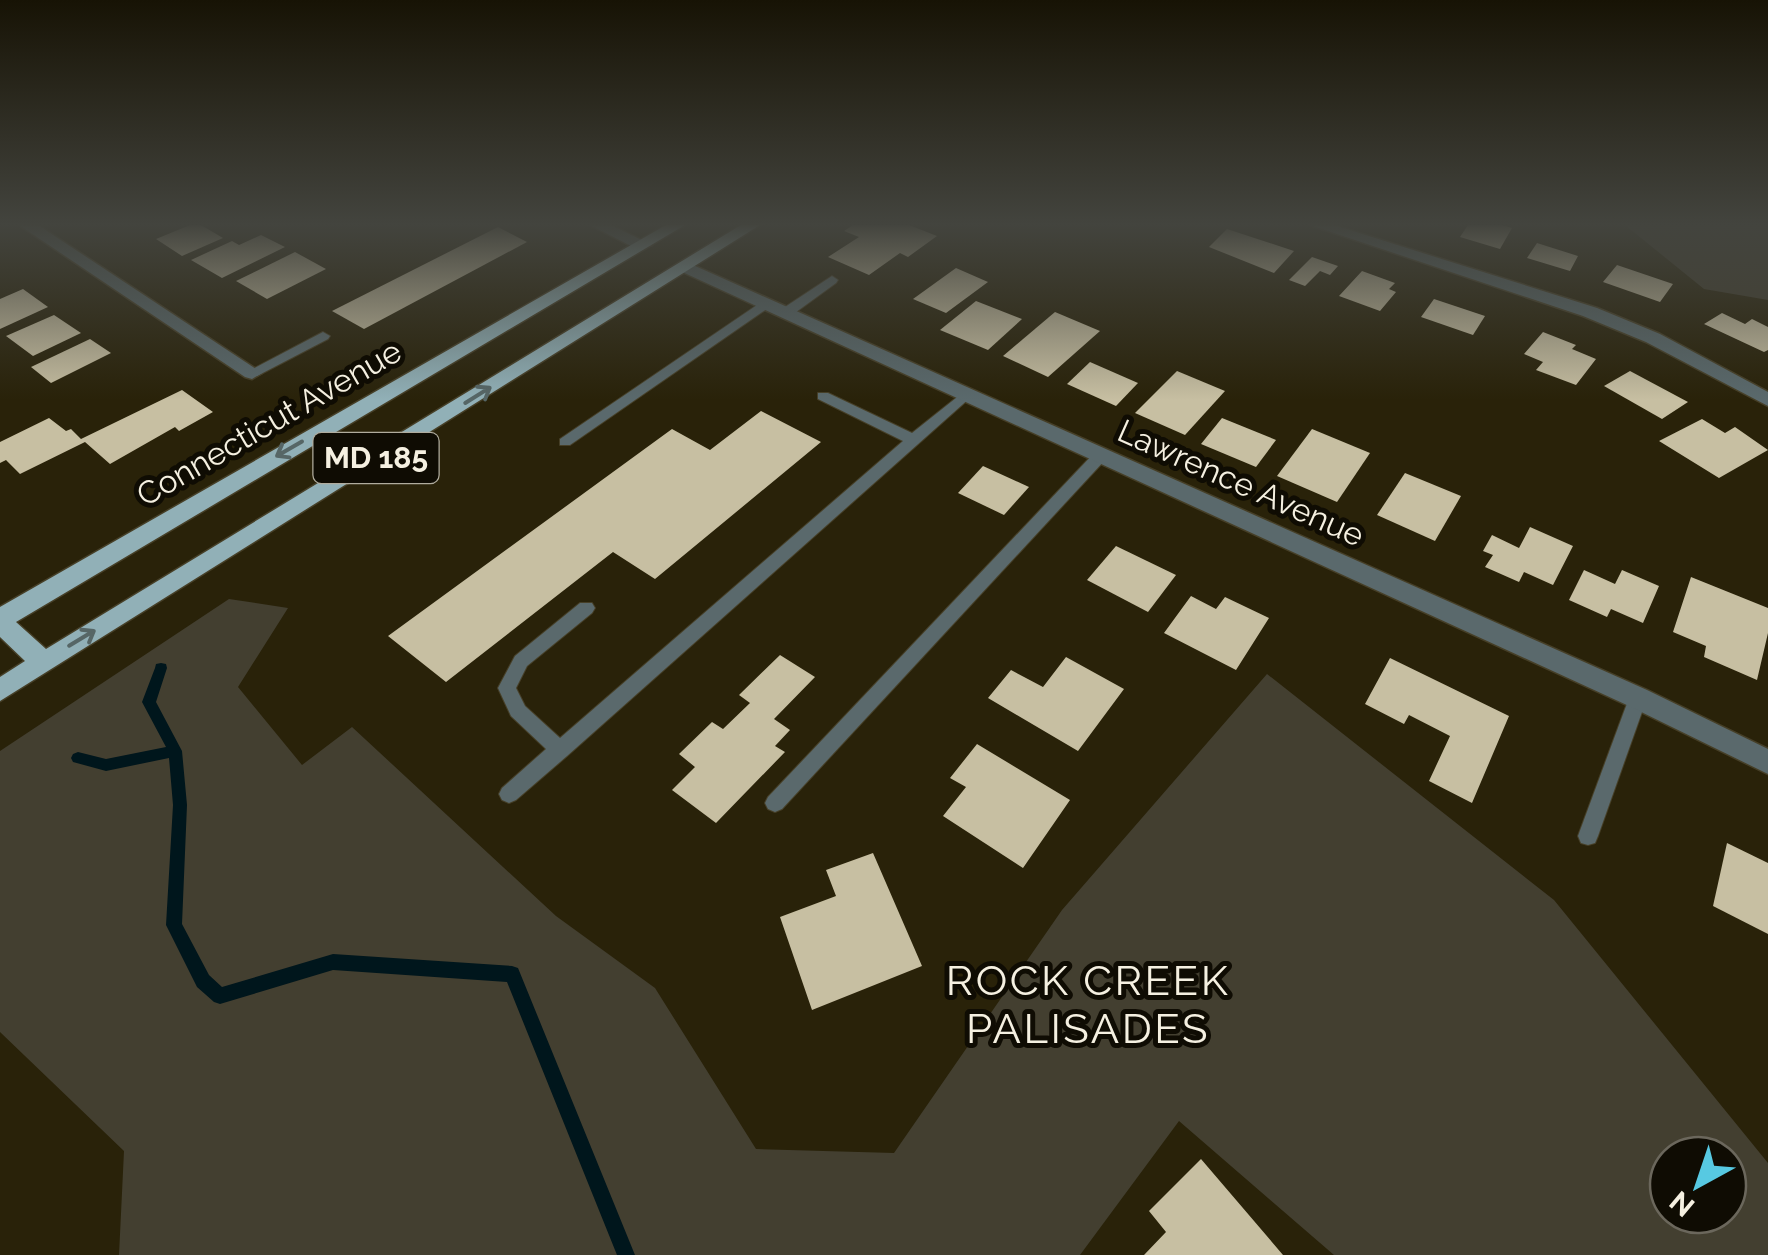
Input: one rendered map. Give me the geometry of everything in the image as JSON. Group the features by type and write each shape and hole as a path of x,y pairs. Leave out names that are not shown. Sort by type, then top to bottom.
{"main road":[{"name":"Connecticut Avenue","path":"0,620 578,284"},
{"name":"MD 185","path":"0,690 656,284"},
{"path":"0,620 43,662"}],"street":[{"path":"116,284 252,373"},
{"name":"Lawrence Avenue","path":"722,284 1638,698 1768,762"},
{"path":"1501,284 1590,312 1653,338 1768,400"}],"lane":[{"path":"565,442 776,308 825,284"},
{"path":"252,373 323,336"},
{"path":"510,794 966,394"},
{"path":"824,396 913,440"},
{"path":"775,803 1100,455"},
{"path":"560,750 518,711 507,688 521,661 586,608"},
{"path":"1588,836 1638,698"}],"shaded area":[{"path":"1697,284 1768,284 1768,300 1704,289"},
{"path":"229,599 288,608 238,687 302,765 352,727 556,916 655,988 756,1149 894,1153 1062,910 1267,674 1554,900 1745,1135 1648,1135 1648,1235 1748,1235 1748,1138 1768,1163 1768,1255 1334,1255 1179,1121 1080,1255 119,1255 124,1151 0,1032 0,751"}],"building":[{"path":"240,284 297,284 267,299"},
{"path":"386,284 449,284 364,329 332,311"},
{"path":"934,284 986,284 946,313 913,299"},
{"path":"1350,284 1394,284 1389,289 1396,292 1380,311 1339,296"},
{"path":"1607,284 1673,284 1660,302"},
{"path":"23,289 48,307 0,329 0,299"},
{"path":"1434,299 1485,316 1473,335 1421,317"},
{"path":"976,301 1022,319 988,350 940,330"},
{"path":"1055,312 1100,331 1048,377 1003,356"},
{"path":"1722,313 1745,324 1752,319 1768,327 1768,350 1764,352 1704,324"},
{"path":"54,315 81,333 33,356 6,336"},
{"path":"1543,332 1576,345 1572,349 1596,359 1576,385 1536,370 1543,362 1524,354"},
{"path":"90,339 111,353 51,383 31,367"},
{"path":"1090,362 1138,383 1116,406 1067,384"},
{"path":"1177,371 1225,391 1185,435 1135,413"},
{"path":"1630,371 1688,402 1662,419 1604,386"},
{"path":"182,390 213,412 179,431 175,427 110,464 85,442 20,474 6,460 0,463 0,442 49,418 81,439"},
{"path":"761,411 821,442 655,579 613,552 446,682 388,636 672,429 710,450"},
{"path":"1222,418 1276,440 1256,467 1201,444"},
{"path":"1702,419 1725,433 1735,427 1768,450 1719,478 1659,441"},
{"path":"1312,429 1370,453 1337,502 1277,476"},
{"path":"983,466 1029,487 1004,515 958,493"},
{"path":"1405,473 1461,496 1435,541 1377,515"},
{"path":"1530,527 1573,546 1553,585 1524,572 1519,582 1485,567 1493,555 1483,551 1492,535 1519,548"},
{"path":"1116,546 1176,575 1148,612 1087,580"},
{"path":"1584,570 1615,584 1622,570 1659,586 1643,623 1611,609 1607,617 1569,600"},
{"path":"1691,577 1768,608 1768,633 1757,680 1704,657 1706,646 1673,632"},
{"path":"1191,596 1216,609 1225,597 1269,618 1236,670 1164,633"},
{"path":"780,655 815,677 774,719 790,730 775,746 785,752 716,823 672,790 695,767 679,754 712,722 723,729 750,703 739,695"},
{"path":"1066,657 1124,689 1078,751 988,698 1011,670 1043,687"},
{"path":"1390,658 1509,716 1472,803 1429,781 1450,736 1409,715 1404,724 1365,704"},
{"path":"977,744 1070,800 1023,868 943,816 966,787 950,778"},
{"path":"1727,843 1768,863 1768,934 1713,906"},
{"path":"873,853 922,966 812,1010 780,917 836,896 826,870"},
{"path":"1201,1159 1283,1255 1144,1255 1166,1232 1149,1211"}],"waterway":[{"path":"161,668 149,702 175,751"},
{"path":"78,758 106,765 175,751"},
{"path":"175,751 180,805 174,925 203,981 220,996 333,962 512,974 626,1255"}],"district":[{"name":"ROCK CREEK PALISADES","path":"1088,1004"}]}
